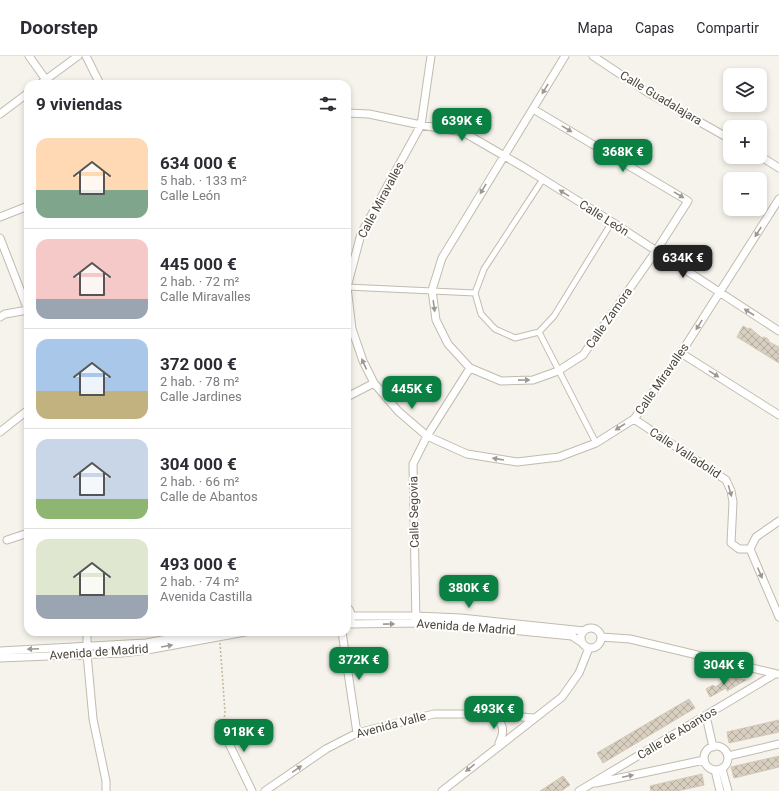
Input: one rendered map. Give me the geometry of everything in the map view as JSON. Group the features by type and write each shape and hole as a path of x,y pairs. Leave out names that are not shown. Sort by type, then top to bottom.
{"street":[{"path":"29,56 42,80"},
{"path":"46,80 78,56"},
{"path":"86,56 98,80"},
{"name":"Calle Miravalles","path":"351,271 360,234 420,125 431,56"},
{"name":"Calle Zamora","path":"533,109 688,201 656,251 583,355 558,371 533,380 501,381 470,368 448,344 436,320 432,290 442,258 565,56"},
{"name":"Calle Guadalajara","path":"593,56 647,92 723,135"},
{"path":"0,114 24,96"},
{"name":"Calle León","path":"351,113 369,114 420,125 463,132 612,222 779,331"},
{"path":"767,160 779,168"},
{"path":"543,179 484,269 475,293 481,314 495,329 515,338 539,332 554,316 612,222"},
{"name":"Calle Miravalles","path":"351,321 352,329 362,361 374,383 398,411 427,436 467,454 517,462 559,457 596,443 634,419 681,353 779,199"},
{"path":"0,217 24,208"},
{"path":"0,238 24,294"},
{"path":"351,287 475,293"},
{"path":"0,317 5,314 24,311"},
{"path":"539,332 596,443"},
{"path":"681,353 779,415"},
{"name":"Calle Segovia","path":"416,620 413,464 427,436 470,368"},
{"path":"351,395 374,383"},
{"path":"0,432 24,413"},
{"name":"Calle Valladolid","path":"634,419 726,480 731,491 733,502 731,543 739,549 750,549"},
{"path":"779,522 756,537 750,549 779,617"},
{"path":"7,540 24,534"},
{"name":"Avenida de Madrid","path":"352,616 416,620 572,636 581,642"},
{"name":"Avenida de Madrid","path":"351,626 461,618 584,631"},
{"path":"589,648 584,646 581,642 581,635 584,631 594,629 600,633 601,637"},
{"path":"87,636 93,719 106,781 106,791"},
{"name":"Avenida de Madrid","path":"0,658 146,643 184,636"},
{"name":"Avenida de Madrid","path":"0,651 87,650 122,653 225,636"},
{"path":"343,636 357,733"},
{"path":"442,791 533,718 562,697 578,673 589,648 598,644 601,637"},
{"path":"601,637 630,639 777,674"},
{"name":"Calle de Abantos","path":"579,791 777,674"},
{"name":"Avenida Valle","path":"265,791 326,749 357,733 434,714 490,714 533,718"},
{"path":"490,714 499,720 503,728 503,736 498,746"},
{"path":"706,716 713,747"},
{"path":"219,723 252,791"},
{"path":"728,756 779,744"},
{"path":"713,747 722,748 728,756 726,765 718,769 710,769 704,760 706,752 713,747"},
{"path":"590,784 704,760"},
{"path":"718,769 720,791"},
{"path":"718,769 728,791"}],"path":[{"path":"220,637 225,712 223,731"}],"building":[{"path":"743,326 748,329 750,328 762,338 764,337 768,339 769,342 779,347 779,363 737,337"},
{"path":"731,677 746,680 727,691 726,688 710,697 706,689 713,685 715,687"},
{"path":"689,699 695,708 603,763 597,753"},
{"path":"779,720 779,732 729,743 727,732"},
{"path":"779,756 779,767 734,778 731,767"},
{"path":"702,774 704,785 677,791 651,791 650,786"},
{"path":"563,776 570,785 561,791 540,791"}]}
